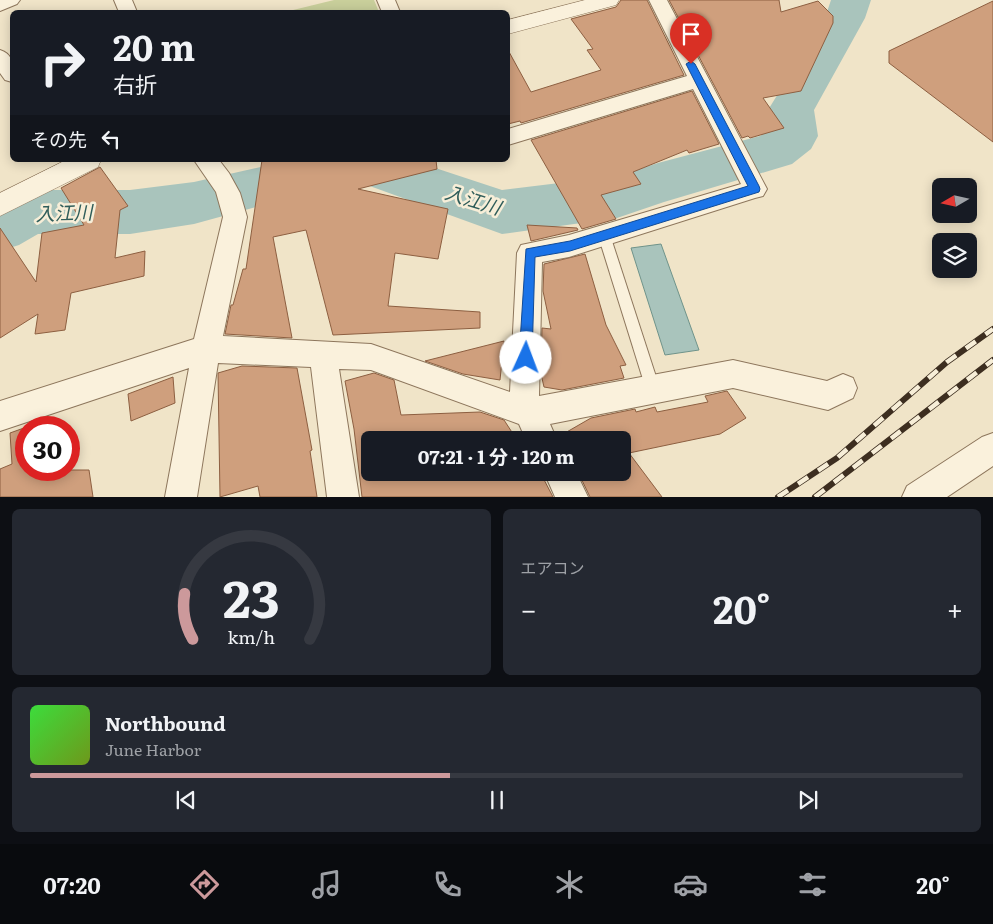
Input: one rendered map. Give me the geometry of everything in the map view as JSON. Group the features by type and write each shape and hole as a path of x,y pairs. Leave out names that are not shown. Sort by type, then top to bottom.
{"street":[{"path":"0,5 11,0"},
{"path":"510,26 609,0"},
{"path":"538,431 529,413 524,393 530,253 570,246 755,189 658,0"},
{"path":"0,57 10,72"},
{"path":"510,136 699,80"},
{"path":"0,205 85,162"},
{"path":"180,496 206,349 235,217 234,207 224,182 207,162"},
{"path":"0,416 206,349 371,357 529,413 733,374 828,396 843,388"},
{"path":"323,355 343,496"},
{"path":"918,496 993,448"},
{"path":"564,481 572,496"}],"lane":[{"path":"604,235 653,389"}],"green space":[{"path":"334,0 374,0 378,10 293,10"}],"water":[{"path":"661,244 699,350 665,355 631,248"}],"building":[{"path":"621,0 647,0 684,75 521,123 520,121 510,124 510,54 531,92 601,70 587,50 593,49 571,19 616,7"},
{"path":"669,0 779,0 781,12 818,1 833,16 833,23 801,91 763,98 784,128 750,138 748,136 742,138"},
{"path":"993,1 993,142 889,63 889,51"},
{"path":"692,91 719,144 689,153 687,150 633,172 641,184 601,195 616,219 582,229 531,140"},
{"path":"262,162 436,162 437,169 358,189 448,209 438,259 395,253 388,306 480,312 480,328 333,335 306,230 273,237 292,338 225,334 231,305 233,305 243,269 246,269"},
{"path":"100,167 128,206 120,210 115,258 145,251 144,276 71,293 65,330 35,334 38,314 0,338 0,228 36,282 42,233 84,225 61,188"},
{"path":"527,225 577,228 578,230 531,241"},
{"path":"585,254 606,325 626,365 620,366 624,378 562,390 544,387 541,374 542,328 551,329 543,291 544,264"},
{"path":"504,341 500,380 463,374 425,361"},
{"path":"242,366 297,368 312,450 310,451 317,497 260,497 258,486 220,497 218,373"},
{"path":"374,373 394,380 401,415 480,412 504,420 511,431 361,431 361,481 545,481 553,497 362,497 354,429 345,381"},
{"path":"173,377 175,403 131,421 128,394"},
{"path":"727,391 746,418 720,434 631,453 631,431 568,431 591,418 635,409 636,412 655,407 657,412 708,402 705,396"},
{"path":"15,431 15,481 80,481 80,470 89,470 93,497 0,497 0,469 12,464 10,433"},
{"path":"631,456 662,497 590,497 582,481 631,481"}],"waterway":[{"name":"入江川","path":"0,229 30,212 130,212 194,203 256,187 368,165 502,212 617,197 658,183 775,151 794,136 791,110 845,18 851,0"}],"railway":[{"path":"778,497 837,458 947,362 993,329"},
{"path":"815,497 993,360"}],"route":[{"path":"526,358 530,253 570,246 755,189 691,64"}]}
